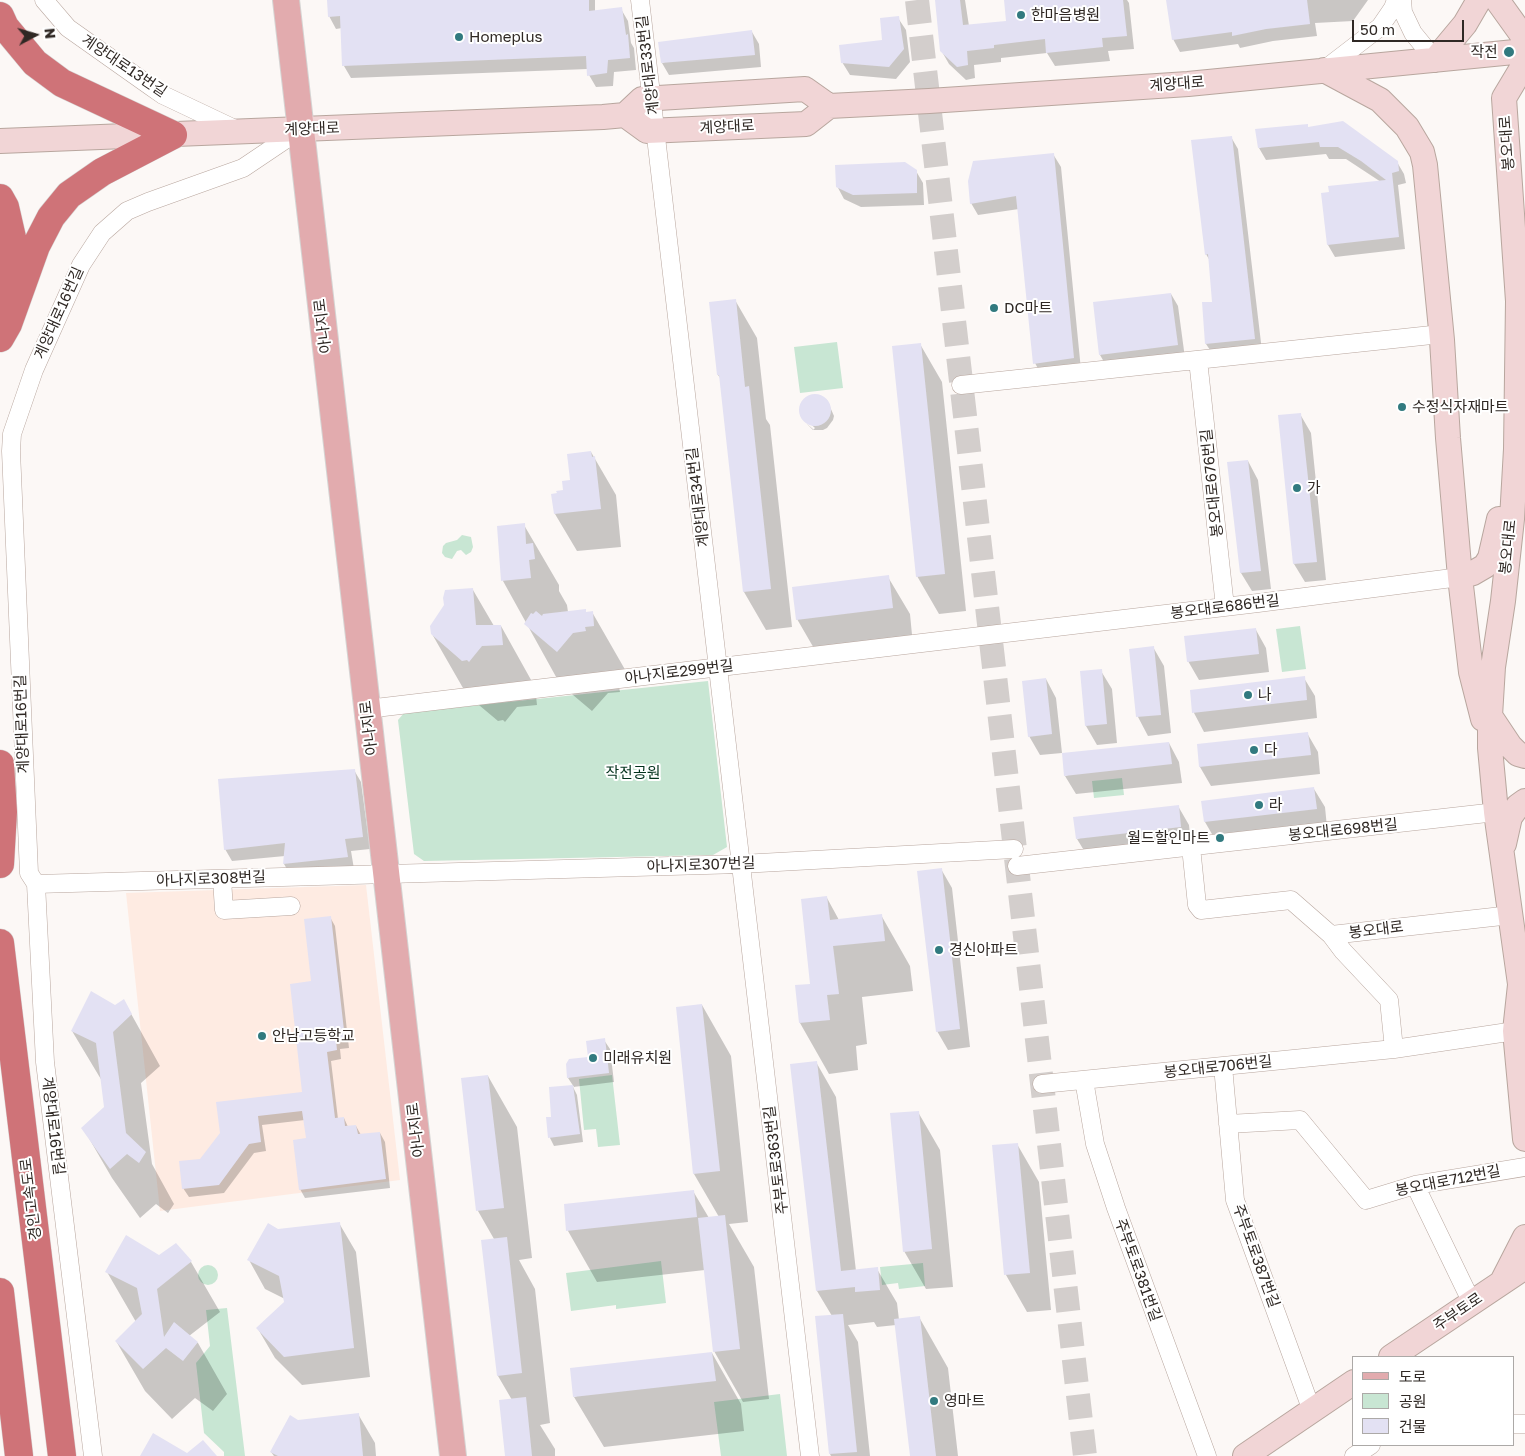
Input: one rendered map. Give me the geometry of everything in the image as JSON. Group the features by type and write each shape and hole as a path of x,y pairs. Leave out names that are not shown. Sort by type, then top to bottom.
{"highway":[{"path":"0,16 5,27 35,63 62,83 173,135"},
{"path":"0,338 8,324 36,246 51,217 69,195 102,172 173,135"},
{"path":"0,198 5,206 14,242 12,274 0,322"},
{"path":"0,764 3,812 0,864"},
{"name":"경인고속도로","path":"0,943 62,1456"},
{"path":"0,1292 19,1456"}],"main road":[{"name":"아나지로","path":"286,0 453,1456"},
{"path":"1435,60 1465,24 1479,0"},
{"path":"1497,0 1525,39"},
{"name":"계양대로","path":"0,141 625,115 646,131 806,124 829,106 1188,84 1525,50"},
{"name":"봉오대로","path":"1525,63 1504,98 1518,301 1516,450 1512,519 1490,716 1490,748 1496,812 1523,993 1516,1031 1525,1139"},
{"path":"1324,70 1380,100 1407,128 1422,152 1425,165 1442,334 1448,438 1460,577 1471,672 1490,748"},
{"path":"625,115 642,99 804,89 829,106"},
{"path":"1460,577 1473,573 1485,566 1490,558 1516,450"},
{"path":"1490,716 1510,746 1518,754 1525,756"},
{"path":"1502,853 1510,817 1518,806 1525,801"},
{"path":"1502,1283 1525,1238"},
{"name":"주부토로","path":"1392,1356 1525,1267"},
{"path":"1245,1456 1352,1383"}],"street":[{"name":"계양대로13번길","path":"44,0 68,28 150,86 242,132"},
{"name":"계양대로33번길","path":"640,0 655,130"},
{"path":"1324,70 1380,28 1396,0"},
{"path":"1402,0 1403,12 1413,33 1435,60"},
{"name":"계양대로16번길","path":"93,1456 45,1062 36,884 29,874 12,434 34,370 81,265 102,233 128,212 141,205 243,168 300,129"},
{"name":"계양대로34번길","path":"655,130 741,864"},
{"path":"962,385 1442,334"},
{"name":"봉오대로676번길","path":"1198,360 1225,607"},
{"name":"봉오대로686번길","path":"990,635 1460,577"},
{"name":"아나지로299번길","path":"367,708 990,635"},
{"name":"봉오대로698번길","path":"1016,858 1191,847 1496,812"},
{"path":"1191,847 1197,905 1201,910 1291,900 1332,935 1343,951 1389,1000 1394,1049"},
{"name":"아나지로307번길","path":"386,874 1016,858"},
{"name":"주부토로363번길","path":"741,864 810,1456"},
{"name":"아나지로308번길","path":"36,884 386,874"},
{"path":"222,879 224,910 291,906"},
{"name":"봉오대로","path":"1332,935 1511,916"},
{"name":"봉오대로706번길","path":"1042,1084 1394,1049 1516,1031"},
{"name":"주부토로387번길","path":"1223,1066 1235,1200 1312,1410"},
{"name":"주부토로381번길","path":"1084,1080 1095,1144 1113,1199 1207,1456"},
{"name":"봉오대로712번길","path":"1228,1124 1300,1120 1366,1200 1415,1185 1525,1167"},
{"path":"1415,1185 1472,1303"},
{"path":"1354,1456 1369,1446"}],"shaded area":[{"name":"안남고등학교","path":"366,885 400,1180 160,1211 126,893"}],"green space":[{"path":"837,342 843,388 800,393 794,347"},
{"path":"462,535 471,537 473,547 471,552 466,555 461,550 457,551 452,559 445,557 442,553 443,546 446,543 457,540"},
{"path":"1300,626 1306,669 1282,672 1276,629"},
{"name":"작전공원","path":"708,681 727,847 713,855 424,861 414,854 398,720 404,713"},
{"path":"1122,778 1124,795 1094,798 1092,781"},
{"path":"612,1075 620,1145 598,1147 596,1129 584,1130 579,1079"},
{"path":"661,1261 666,1303 616,1309 616,1305 571,1311 566,1273"},
{"path":"923,1263 925,1286 899,1289 898,1283 882,1285 880,1267"},
{"path":"208,1265 215,1268 218,1275 215,1282 208,1285 201,1282 198,1275 201,1268"},
{"path":"227,1308 245,1456 224,1456 224,1452 204,1433 196,1363 210,1346 206,1310"},
{"path":"780,1394 787,1456 721,1456 714,1402"}],"building":[{"name":"Homeplus","path":"327,0 589,0 589,11 622,7 626,35 628,34 630,58 608,60 607,73 587,76 586,56 342,66 340,16 328,17"},
{"path":"935,0 960,0 963,25 1006,21 1004,0 1123,0 1127,36 1102,38 1103,47 1046,53 1045,39 994,45 994,48 967,51 968,65 957,67 940,51"},
{"path":"1166,0 1307,0 1310,24 1266,29 1232,36 1232,32 1172,40"},
{"path":"899,16 904,49 889,67 841,63 839,45 882,40 880,18"},
{"path":"752,30 755,55 661,63 658,42"},
{"path":"1343,121 1398,161 1399,171 1392,173 1399,237 1327,245 1321,193 1329,192 1328,186 1386,180 1338,147 1320,147 1319,142 1258,148 1255,129 1308,124 1308,127"},
{"path":"1232,136 1255,339 1205,344 1202,302 1212,302 1208,254 1205,255 1191,140"},
{"path":"1054,153 1074,358 1033,364 1016,196 970,204 968,181 973,161"},
{"path":"905,162 917,170 917,193 853,195 836,187 835,165"},
{"path":"1171,293 1178,345 1099,355 1093,302"},
{"path":"736,299 745,387 749,386 771,589 743,592 709,302"},
{"path":"921,343 945,574 916,577 892,346"},
{"path":"815,394 821,395 826,399 830,404 830,416 826,421 821,425 815,426 809,425 804,421 800,416 799,410 800,404 804,399 809,395"},
{"name":"가","path":"1301,413 1317,562 1293,564 1278,415"},
{"path":"591,451 592,457 595,456 601,509 554,514 551,494 563,490 562,481 570,480 567,454"},
{"path":"1248,460 1261,571 1240,573 1227,462"},
{"path":"525,523 526,544 533,543 535,559 529,560 531,578 501,581 497,526"},
{"path":"889,575 893,608 796,620 792,587"},
{"path":"473,588 476,625 501,625 503,645 482,646 469,662 467,660 462,661 431,634 430,626 444,605 445,590"},
{"path":"586,609 586,612 593,611 594,626 585,627 586,631 573,633 557,652 524,624 531,613 533,614 536,611 542,616 543,614"},
{"path":"1256,628 1259,654 1187,662 1184,636"},
{"path":"1154,646 1161,715 1136,717 1129,649"},
{"path":"1102,669 1107,724 1085,726 1080,671"},
{"name":"나","path":"1305,676 1307,700 1192,713 1190,690"},
{"path":"1046,678 1052,734 1028,737 1022,681"},
{"name":"다","path":"1308,732 1311,755 1199,767 1197,744"},
{"path":"1169,742 1172,764 1064,776 1062,753"},
{"path":"355,769 363,837 345,839 348,857 283,864 285,843 224,850 218,779"},
{"name":"라","path":"1314,787 1317,809 1204,822 1201,801"},
{"path":"1179,805 1181,827 1076,839 1073,817"},
{"name":"경신아파트","path":"942,868 960,1029 936,1032 917,871"},
{"path":"827,896 830,920 882,914 885,941 833,946 839,994 827,995 830,1020 799,1023 795,985 810,984 801,899"},
{"path":"331,916 345,1039 336,1040 337,1050 327,1052 335,1118 344,1117 345,1126 356,1125 358,1134 380,1132 386,1179 299,1190 293,1140 306,1138 302,1111 258,1116 261,1142 249,1144 219,1185 182,1189 179,1161 200,1159 220,1133 216,1102 302,1092 290,984 311,981 304,919"},
{"path":"91,991 115,1005 124,999 132,1014 113,1032 126,1133 146,1152 139,1163 127,1154 110,1169 81,1128 104,1107 96,1043 71,1031"},
{"path":"702,1004 720,1171 693,1174 676,1007"},
{"name":"미래유치원","path":"605,1038 609,1073 567,1078 566,1064 569,1059 588,1057 586,1041"},
{"path":"817,1061 841,1271 878,1267 880,1290 855,1292 855,1287 816,1291 790,1064"},
{"path":"488,1075 504,1208 476,1211 461,1078"},
{"path":"573,1085 580,1134 548,1138 546,1117 551,1117 549,1087"},
{"path":"919,1111 932,1249 903,1252 890,1113"},
{"path":"1018,1143 1030,1273 1004,1275 992,1145"},
{"path":"694,1190 697,1217 566,1231 564,1204"},
{"path":"725,1215 740,1349 713,1352 698,1218"},
{"path":"340,1222 354,1348 284,1357 256,1328 284,1302 279,1276 247,1260 268,1223 278,1229"},
{"path":"126,1235 159,1255 176,1243 192,1261 157,1289 164,1337 174,1322 198,1342 183,1361 166,1348 143,1369 115,1341 142,1314 137,1288 105,1272"},
{"path":"507,1237 522,1373 497,1376 481,1240"},
{"path":"843,1314 857,1452 829,1454 815,1316"},
{"path":"920,1316 936,1456 910,1456 894,1319"},
{"path":"712,1352 716,1381 573,1397 570,1368"},
{"path":"526,1397 532,1456 505,1456 499,1400"},
{"path":"359,1413 363,1456 278,1456 270,1452 290,1415 298,1420"},
{"path":"153,1433 187,1453 203,1440 217,1456 140,1456"}],"tunnel":[{"path":"917,0 1085,1456"}],"place":[{"name":"한마음병원","path":"1021,15"},
{"name":"Homeplus","path":"459,37"},
{"name":"작전","path":"1509,52"},
{"name":"DC마트","path":"994,308"},
{"name":"수정식자재마트","path":"1402,407"},
{"name":"가","path":"1297,488"},
{"name":"나","path":"1248,695"},
{"name":"다","path":"1254,750"},
{"name":"라","path":"1259,805"},
{"name":"월드할인마트","path":"1220,838"},
{"name":"경신아파트","path":"939,950"},
{"name":"안남고등학교","path":"262,1036"},
{"name":"미래유치원","path":"593,1058"},
{"name":"영마트","path":"934,1401"}]}
